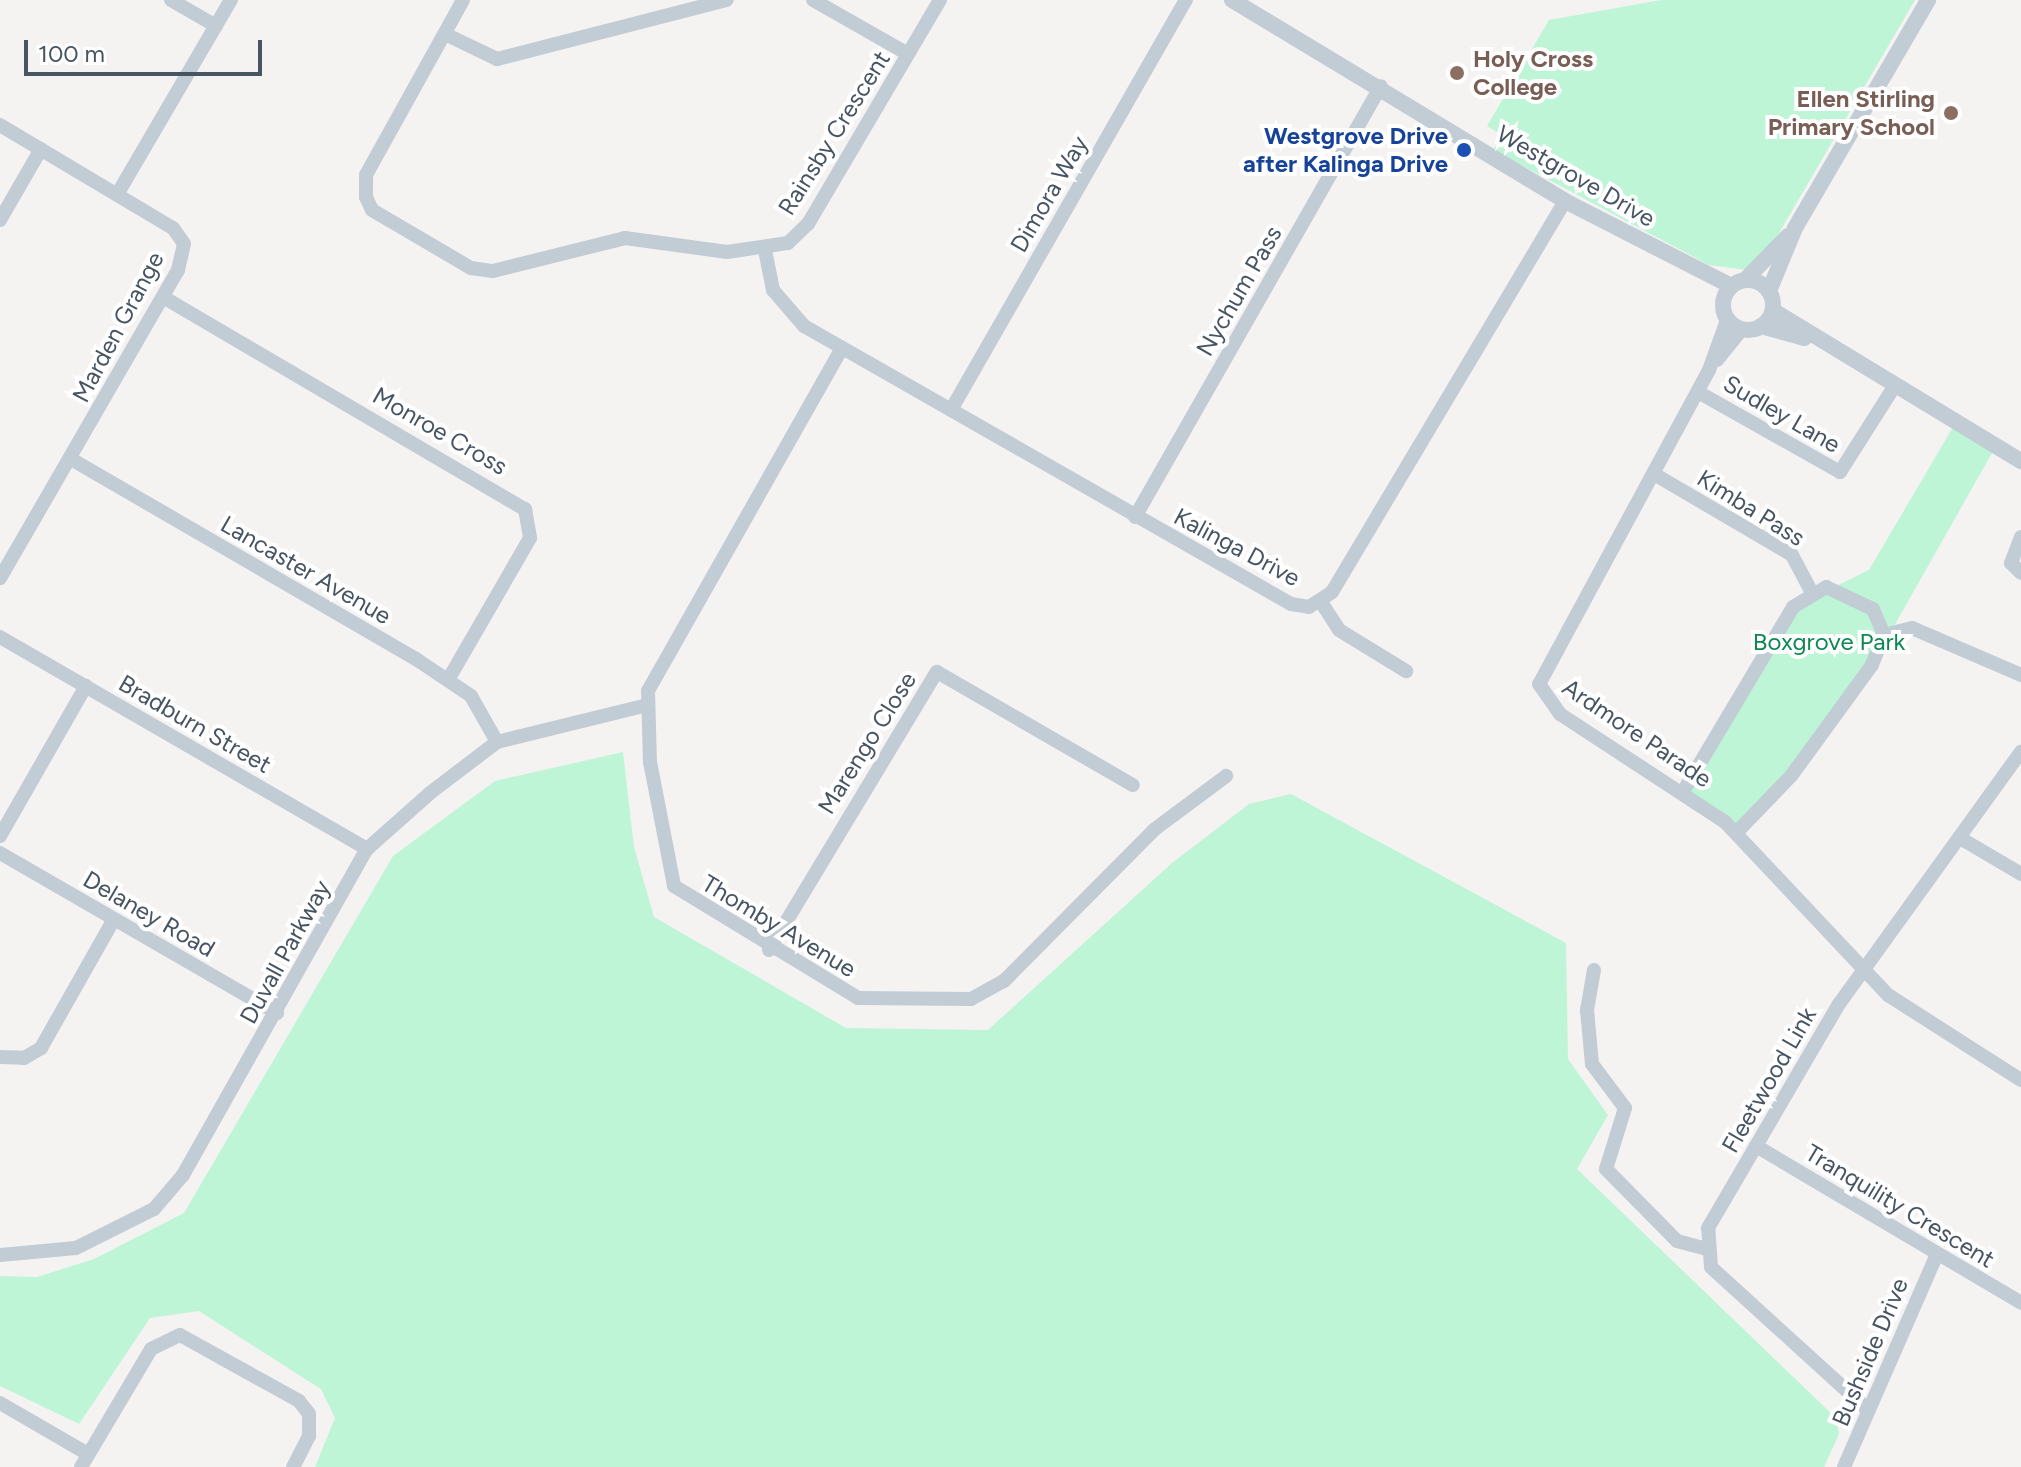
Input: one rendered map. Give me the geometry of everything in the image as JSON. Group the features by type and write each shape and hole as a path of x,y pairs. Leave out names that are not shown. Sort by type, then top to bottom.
{"street":[{"path":"171,0 216,26"},
{"path":"118,193 231,0"},
{"path":"463,0 366,175 372,210 471,268 493,271 625,238 765,250"},
{"path":"445,34 497,59 727,0"},
{"path":"813,0 908,54"},
{"name":"Rainsby Crescent","path":"765,250 808,224 940,0"},
{"name":"Dimora Way","path":"951,410 1186,0"},
{"name":"Westgrove Drive","path":"1232,0 1381,86 1565,201 1690,270 1733,288 1769,291"},
{"path":"1928,0 1795,228 1769,291 1774,311 1814,341 2021,461"},
{"name":"Nychum Pass","path":"1135,517 1381,86"},
{"name":"Marden Grange","path":"0,125 173,228 184,244 163,297 0,578"},
{"path":"0,220 41,149"},
{"name":"Kalinga Drive","path":"765,250 787,313 842,348 1291,604 1321,602 1565,201"},
{"path":"1795,228 1733,288 1727,320 1742,329 1761,326 1814,341"},
{"name":"Monroe Cross","path":"163,297 525,509 530,538 448,680"},
{"path":"1761,326 1774,311"},
{"name":"Ardmore Parade","path":"1727,320 1698,392 1539,684 1560,714 1684,790 1736,833 1864,972 2021,1080"},
{"name":"Ardmore Parade","path":"1709,370 1742,329"},
{"name":"Thomby Avenue","path":"842,348 659,661 648,705 674,886 769,950 858,998 971,999 1004,981 1155,829 1226,776"},
{"name":"Sudley Lane","path":"1698,392 1840,472 1894,387"},
{"name":"Lancaster Avenue","path":"71,459 448,680 471,696 497,742"},
{"name":"Kimba Pass","path":"1654,474 1792,555 1811,591"},
{"path":"2021,537 2011,563 2021,573"},
{"path":"1684,790 1793,607 1811,591 1844,592 1873,609 1884,635 1872,665 1801,761 1736,833"},
{"path":"1321,602 1339,630 1406,671"},
{"path":"1884,635 1912,628 2021,675"},
{"name":"Bradburn Street","path":"0,637 367,849"},
{"name":"Marengo Close","path":"769,950 937,672 1133,785"},
{"path":"0,836 86,686"},
{"name":"Duvall Parkway","path":"0,1255 76,1248 154,1209 183,1175 367,849 497,742 648,705"},
{"name":"Fleetwood Link","path":"1704,1248 1708,1228 1864,972 2021,752"},
{"path":"1960,838 2021,874"},
{"name":"Delaney Road","path":"0,853 277,1013"},
{"path":"0,1057 24,1058 41,1048 114,919"},
{"path":"1594,970 1587,1010 1592,1064 1625,1108 1606,1169 1677,1241 1704,1248 1711,1267 1868,1410"},
{"name":"Tranquility Crescent","path":"1756,1146 2021,1303"},
{"name":"Bushside Drive","path":"1844,1467 1937,1254"},
{"path":"0,1403 84,1460 151,1349 180,1335 299,1401 309,1414 309,1436 293,1467"}],"green space":[{"path":"1661,0 1915,0 1772,245 1747,270 1709,265 1493,150 1502,135 1487,126 1549,20"},
{"name":"Boxgrove Park","path":"1956,422 1996,446 1872,665 1736,833 1684,790 1793,607 1869,570"},
{"path":"623,752 634,847 654,917 846,1028 988,1030 1172,863 1249,804 1291,794 1566,943 1568,1059 1608,1115 1577,1169 1836,1418 1839,1434 1824,1467 315,1467 335,1418 321,1389 199,1311 150,1318 79,1424 0,1386 0,1276 37,1277 94,1259 184,1213 393,856 495,781"}],"place":[{"name":"Holy Cross College","path":"1457,73"},
{"name":"Ellen Stirling Primary School","path":"1951,113"},
{"name":"Westgrove Drive after Kalinga Drive","path":"1464,150"}]}
